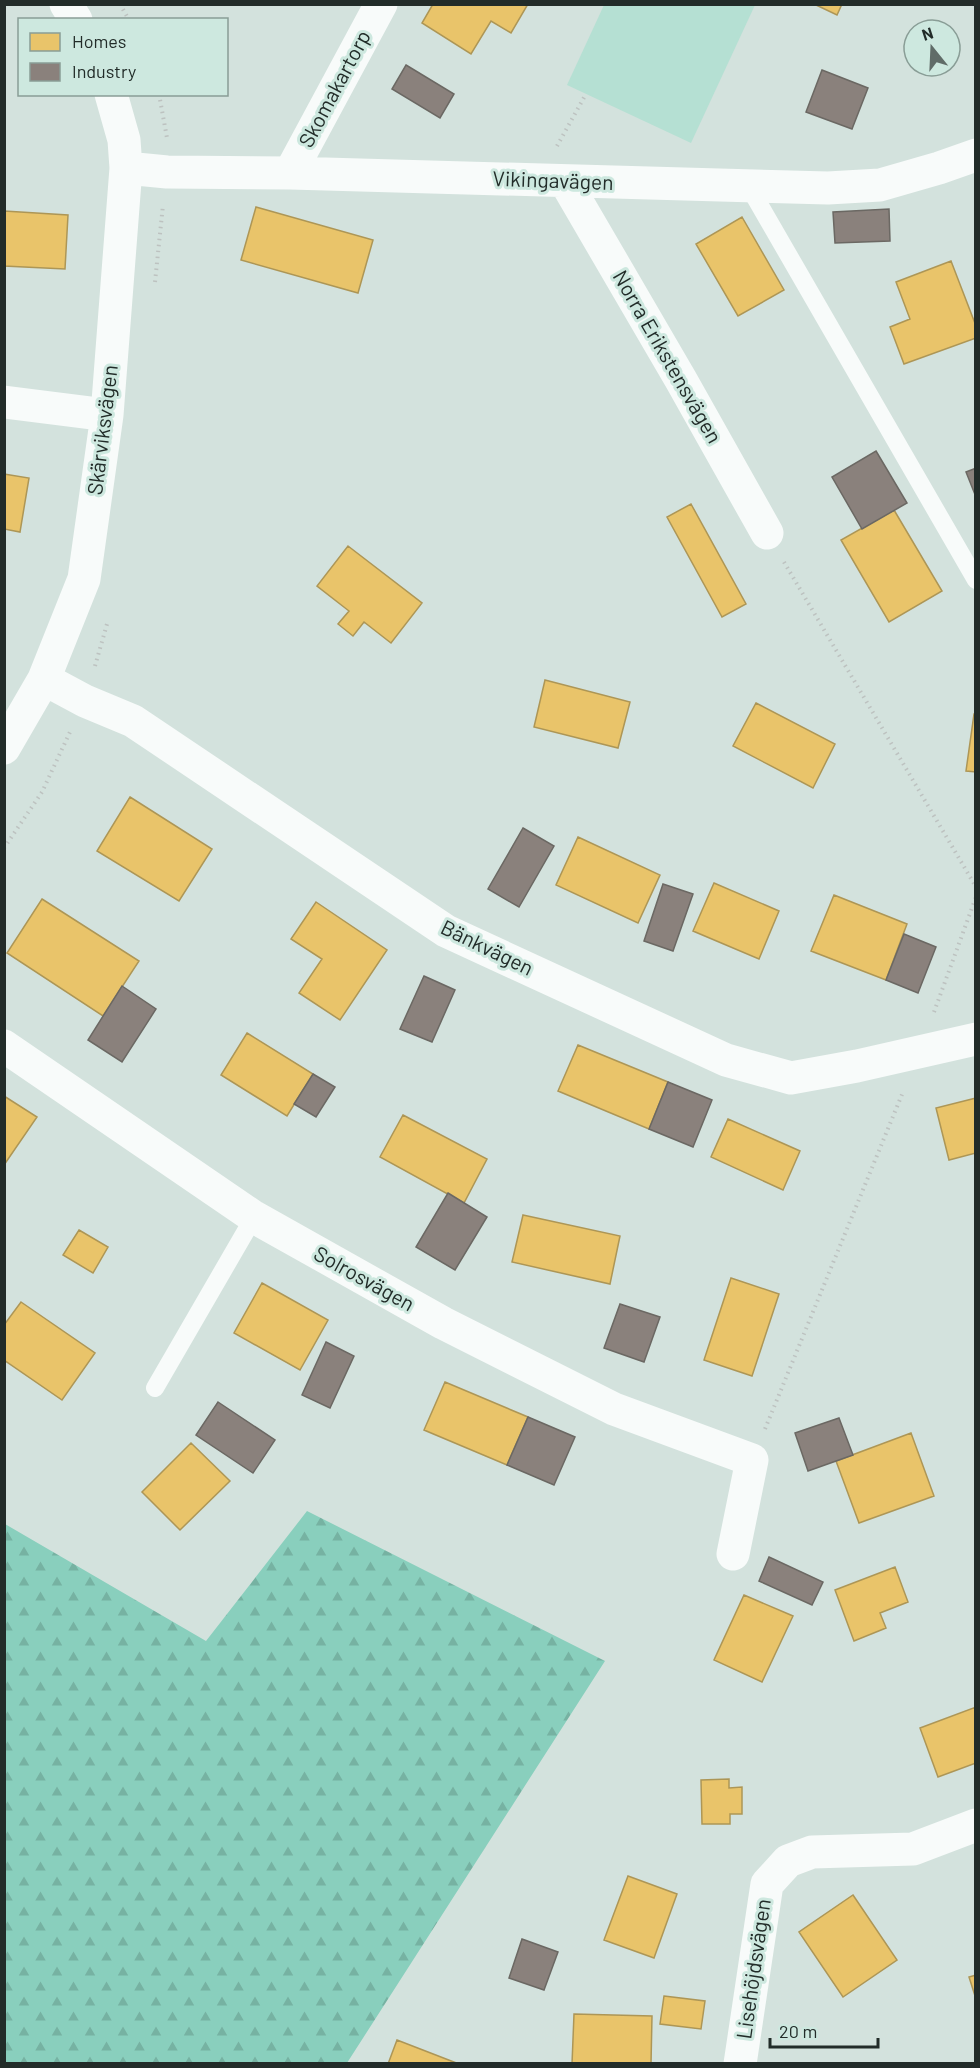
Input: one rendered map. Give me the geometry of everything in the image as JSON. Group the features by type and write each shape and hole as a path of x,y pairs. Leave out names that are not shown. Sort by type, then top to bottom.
{"street":[{"path":"66,4 75,18"},
{"name":"Skomakartorp","path":"290,173 381,4"},
{"name":"Skärviksvägen","path":"4,748 44,679 84,579 107,415 126,168 123,140 112,96"},
{"name":"Vikingavägen","path":"126,168 167,172 290,173 828,188 880,185 975,155"},
{"name":"Norra Erikstensvägen","path":"552,181 681,380 767,533"},
{"path":"4,402 107,415"},
{"name":"Bänkvägen","path":"44,679 85,701 133,721 446,931 726,1060 791,1078 975,1039"},
{"name":"Solrosvägen","path":"4,1046 254,1217 443,1323 614,1409 752,1460"},
{"path":"733,1554 752,1460"},
{"name":"Lisehöjdsvägen","path":"740,2064 767,1884 788,1861 812,1852 913,1849 975,1825"}],"lane":[{"path":"748,186 975,580"},
{"path":"154,1388 254,1217"}],"path":[{"path":"120,4 128,18"},
{"path":"552,181 586,94"},
{"path":"767,533 975,887"},
{"path":"752,1460 920,1052 975,897"}],"green space":[{"path":"604,5 755,5 691,143 567,85"},
{"path":"307,1511 605,1661 347,2063 5,2063 5,1524 206,1641"}],"building: Homes":[{"path":"433,4 528,4 511,33 491,21 471,54 422,23"},
{"path":"814,4 842,4 837,15"},
{"path":"256,207 373,240 358,293 241,260"},
{"path":"4,211 68,215 65,269 4,266"},
{"path":"742,217 784,290 738,316 696,244"},
{"path":"951,261 976,326 976,338 904,364 890,327 910,319 896,282"},
{"path":"4,474 29,478 20,532 4,529"},
{"path":"691,504 746,604 722,617 667,517"},
{"path":"894,510 942,591 889,622 841,540"},
{"path":"348,546 422,603 391,643 364,622 353,636 338,624 349,611 317,586"},
{"path":"545,680 630,702 618,748 534,727"},
{"path":"756,703 835,744 813,788 733,746"},
{"path":"974,714 976,714 976,772 966,771"},
{"path":"130,797 212,849 179,901 97,851"},
{"path":"578,837 660,875 638,923 556,885"},
{"path":"714,883 779,911 759,959 693,931"},
{"path":"834,895 907,924 886,980 811,951"},
{"path":"42,899 139,961 103,1016 7,953"},
{"path":"316,902 387,950 340,1020 299,993 322,959 291,939"},
{"path":"247,1033 313,1074 287,1116 221,1075"},
{"path":"578,1045 668,1082 649,1129 558,1091"},
{"path":"4,1096 37,1117 4,1165"},
{"path":"976,1098 976,1153 949,1160 936,1108"},
{"path":"403,1115 487,1159 464,1203 380,1157"},
{"path":"728,1119 800,1151 783,1190 711,1157"},
{"path":"523,1215 620,1236 610,1284 512,1262"},
{"path":"79,1230 108,1247 93,1273 63,1255"},
{"path":"731,1278 779,1294 752,1376 704,1360"},
{"path":"262,1283 328,1320 300,1370 234,1333"},
{"path":"21,1302 95,1353 62,1400 4,1360 4,1325"},
{"path":"445,1382 528,1417 507,1465 424,1430"},
{"path":"911,1433 934,1496 859,1523 836,1461"},
{"path":"191,1443 230,1481 180,1530 142,1492"},
{"path":"895,1567 908,1602 880,1613 886,1628 854,1641 835,1590"},
{"path":"744,1595 793,1616 762,1682 714,1660"},
{"path":"976,1707 976,1763 938,1777 920,1728"},
{"path":"729,1779 729,1788 742,1787 742,1814 730,1814 730,1824 702,1824 701,1780"},
{"path":"628,1876 677,1894 654,1958 604,1940"},
{"path":"853,1895 897,1960 843,1997 799,1932"},
{"path":"976,1975 976,1999 969,1977"},
{"path":"664,1996 705,2001 701,2029 660,2024"},
{"path":"574,2014 652,2016 651,2064 572,2064"},
{"path":"397,2040 459,2064 388,2064"}],"building: Industry":[{"path":"406,65 454,94 440,118 392,89"},
{"path":"822,70 868,88 852,129 806,112"},
{"path":"889,209 890,241 835,243 833,212"},
{"path":"876,451 907,503 862,529 832,477"},
{"path":"976,468 976,497 966,472"},
{"path":"523,828 554,846 519,907 488,889"},
{"path":"663,884 693,894 673,951 644,941"},
{"path":"904,934 936,947 918,993 886,980"},
{"path":"424,976 455,990 432,1042 400,1029"},
{"path":"122,986 156,1009 122,1062 88,1040"},
{"path":"313,1074 335,1087 316,1117 294,1104"},
{"path":"668,1082 712,1100 693,1147 649,1129"},
{"path":"448,1193 487,1217 455,1270 416,1247"},
{"path":"620,1304 660,1317 644,1362 604,1348"},
{"path":"326,1342 354,1356 330,1408 302,1395"},
{"path":"218,1402 275,1440 253,1473 196,1435"},
{"path":"528,1417 575,1437 554,1485 507,1465"},
{"path":"839,1418 853,1455 808,1471 795,1433"},
{"path":"769,1557 823,1582 812,1605 759,1581"},
{"path":"522,1939 558,1952 544,1990 509,1978"}]}
